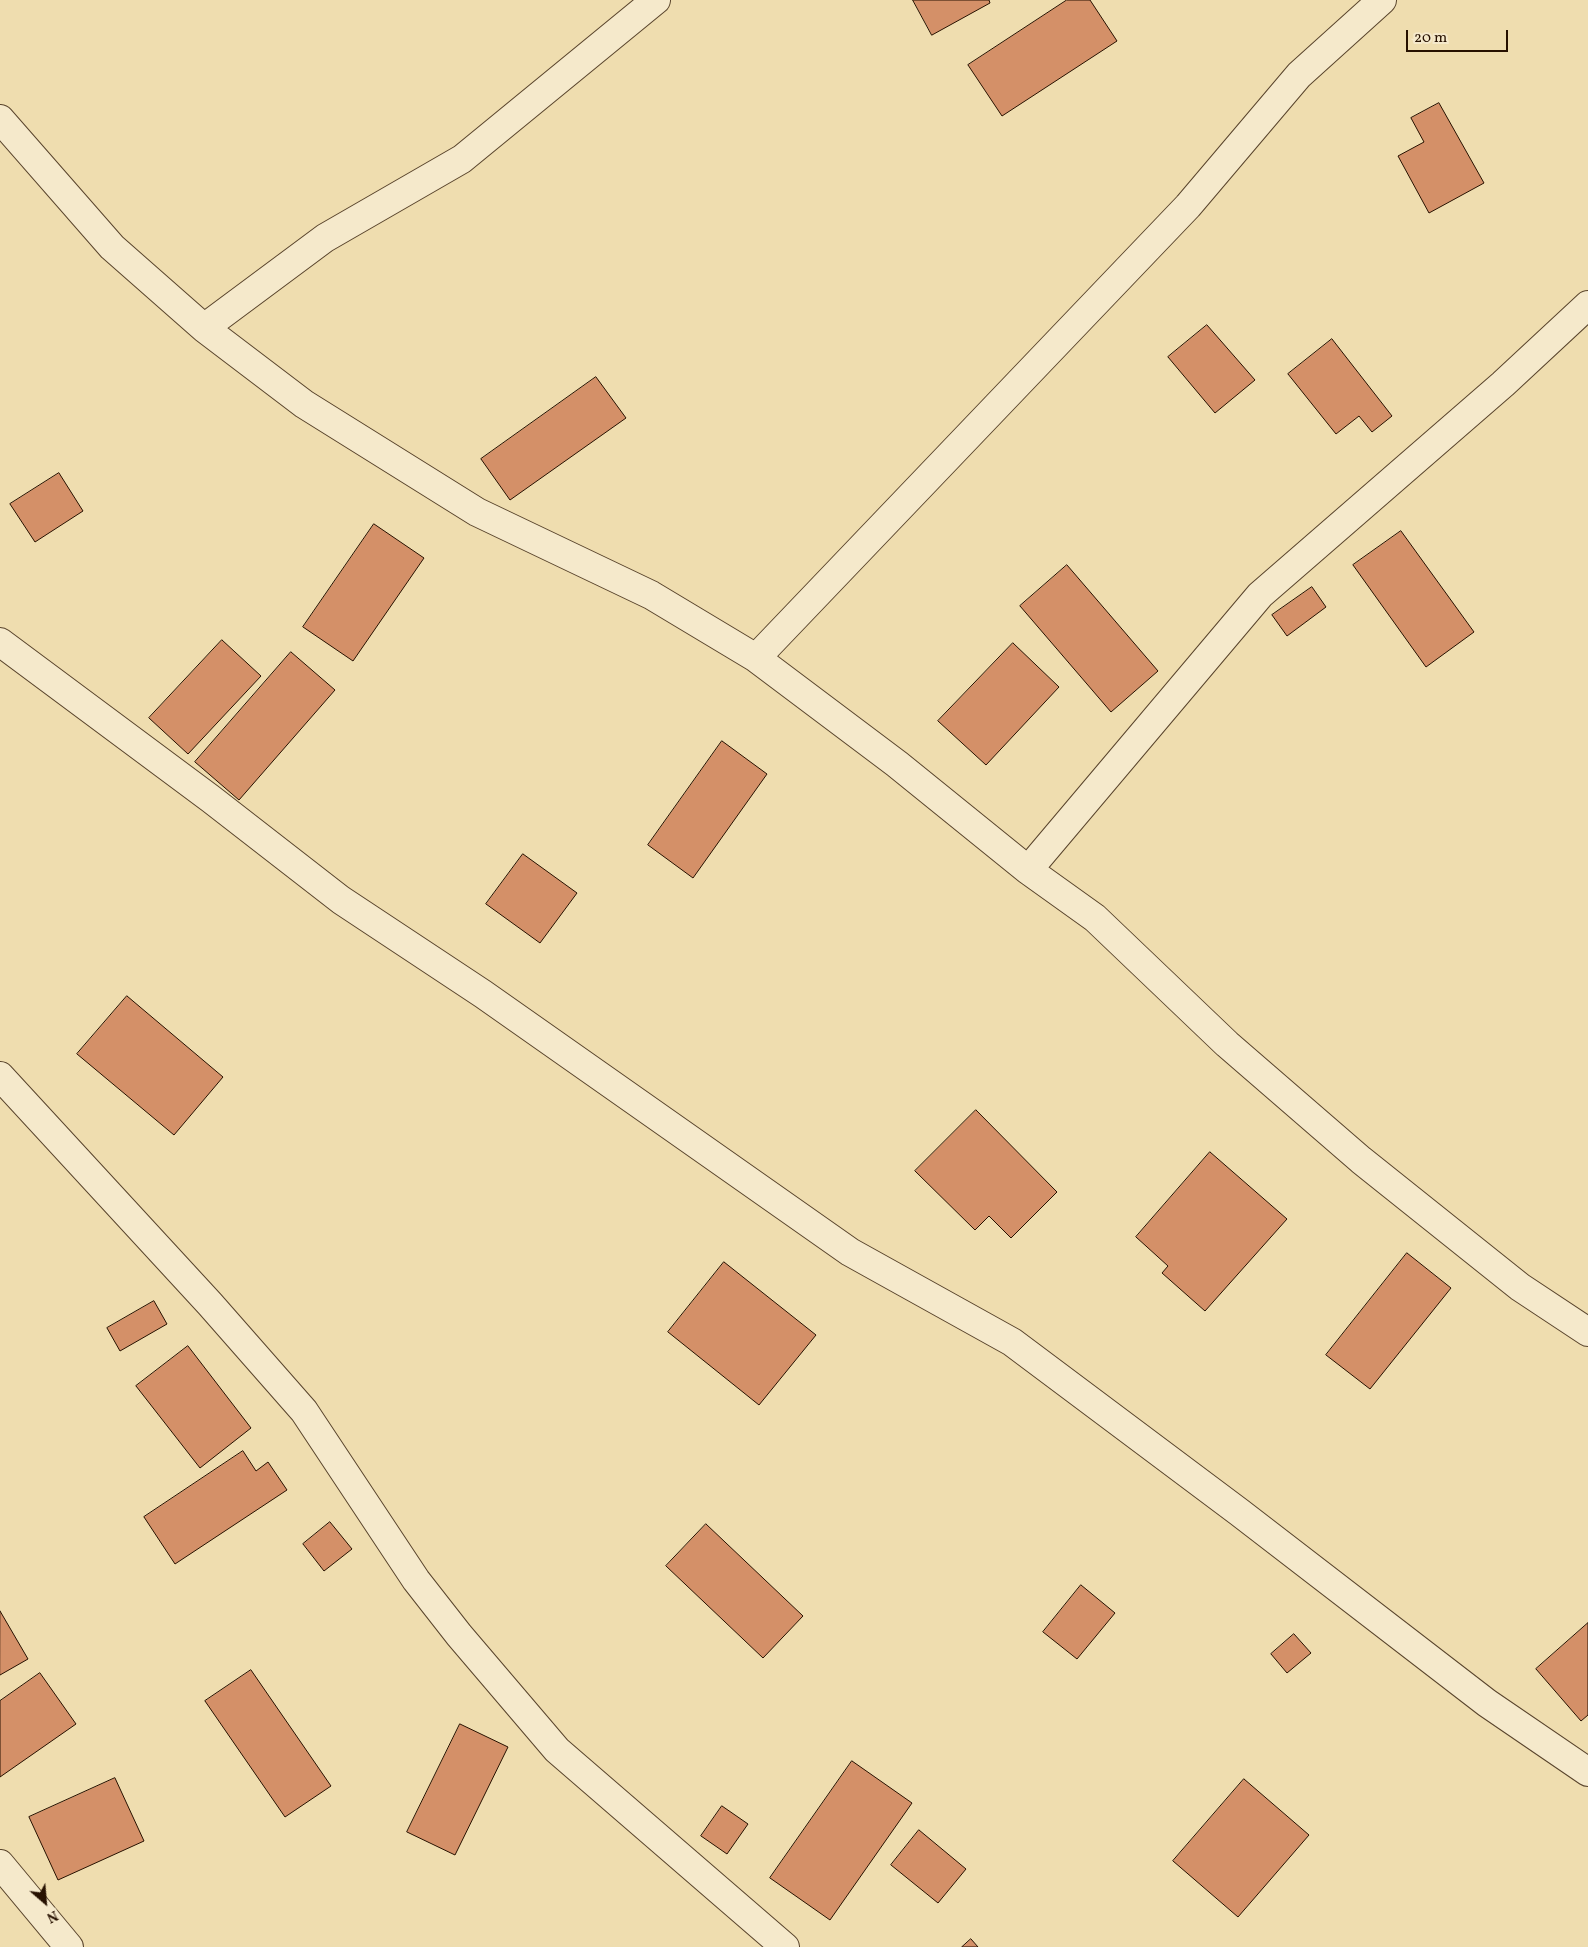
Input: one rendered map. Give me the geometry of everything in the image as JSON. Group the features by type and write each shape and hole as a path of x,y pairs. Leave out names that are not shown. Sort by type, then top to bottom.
{"street":[{"path":"204,328 325,238 462,159 656,0"},
{"path":"756,658 1188,206 1299,75 1382,0"},
{"path":"0,119 112,247 204,328 304,404 477,512 652,595 756,658 897,764 1028,870 1095,918 1227,1044 1362,1160 1520,1286 1588,1332"},
{"path":"1028,870 1260,595 1503,384 1588,305"},
{"path":"0,642 341,900 483,994 850,1252 1012,1342 1247,1518 1487,1703 1588,1772"},
{"path":"0,1076 210,1304 304,1411 416,1580 459,1635 557,1750 785,1947"},
{"path":"0,1864 69,1947"}],"building":[{"path":"913,0 989,0 990,3 932,35"},
{"path":"1067,0 1090,0 1117,41 1002,116 968,65"},
{"path":"1439,103 1484,183 1429,213 1398,156 1424,142 1411,118"},
{"path":"1207,325 1255,380 1215,413 1168,357"},
{"path":"1332,339 1392,416 1372,432 1359,416 1336,434 1288,374"},
{"path":"596,377 626,418 510,500 481,459"},
{"path":"59,473 83,511 35,542 10,504"},
{"path":"374,524 424,558 353,661 303,627"},
{"path":"1401,531 1474,632 1426,667 1353,565"},
{"path":"1067,565 1158,671 1111,712 1020,606"},
{"path":"1312,587 1326,607 1287,636 1272,615"},
{"path":"222,640 261,676 188,754 149,718"},
{"path":"1013,643 1059,687 986,765 938,721"},
{"path":"291,652 335,690 239,800 195,762"},
{"path":"722,741 767,774 693,878 648,845"},
{"path":"523,854 577,893 540,943 486,904"},
{"path":"127,996 223,1077 174,1135 77,1054"},
{"path":"976,1110 1057,1192 1011,1238 989,1216 975,1230 915,1171"},
{"path":"1210,1152 1287,1219 1205,1311 1162,1273 1168,1266 1136,1237"},
{"path":"1407,1253 1451,1288 1370,1389 1326,1355"},
{"path":"724,1262 816,1335 759,1405 668,1332"},
{"path":"154,1301 167,1324 120,1351 107,1328"},
{"path":"188,1346 251,1428 200,1468 136,1386"},
{"path":"243,1451 256,1471 268,1462 287,1490 175,1564 144,1517"},
{"path":"330,1522 352,1549 324,1571 303,1544"},
{"path":"706,1524 803,1616 763,1658 666,1566"},
{"path":"1081,1585 1115,1613 1077,1659 1043,1632"},
{"path":"0,1611 28,1659 0,1675"},
{"path":"1588,1623 1588,1715 1581,1721 1536,1669"},
{"path":"1294,1634 1311,1653 1287,1673 1271,1654"},
{"path":"251,1670 331,1786 285,1817 205,1701"},
{"path":"40,1673 76,1724 0,1777 0,1701"},
{"path":"460,1724 508,1747 455,1855 407,1832"},
{"path":"852,1761 912,1803 830,1920 770,1878"},
{"path":"115,1778 144,1841 58,1880 29,1817"},
{"path":"1244,1779 1309,1835 1238,1917 1173,1861"},
{"path":"722,1806 748,1824 727,1854 701,1836"},
{"path":"919,1830 966,1869 938,1903 891,1865"},
{"path":"971,1939 978,1947 962,1947"}]}
